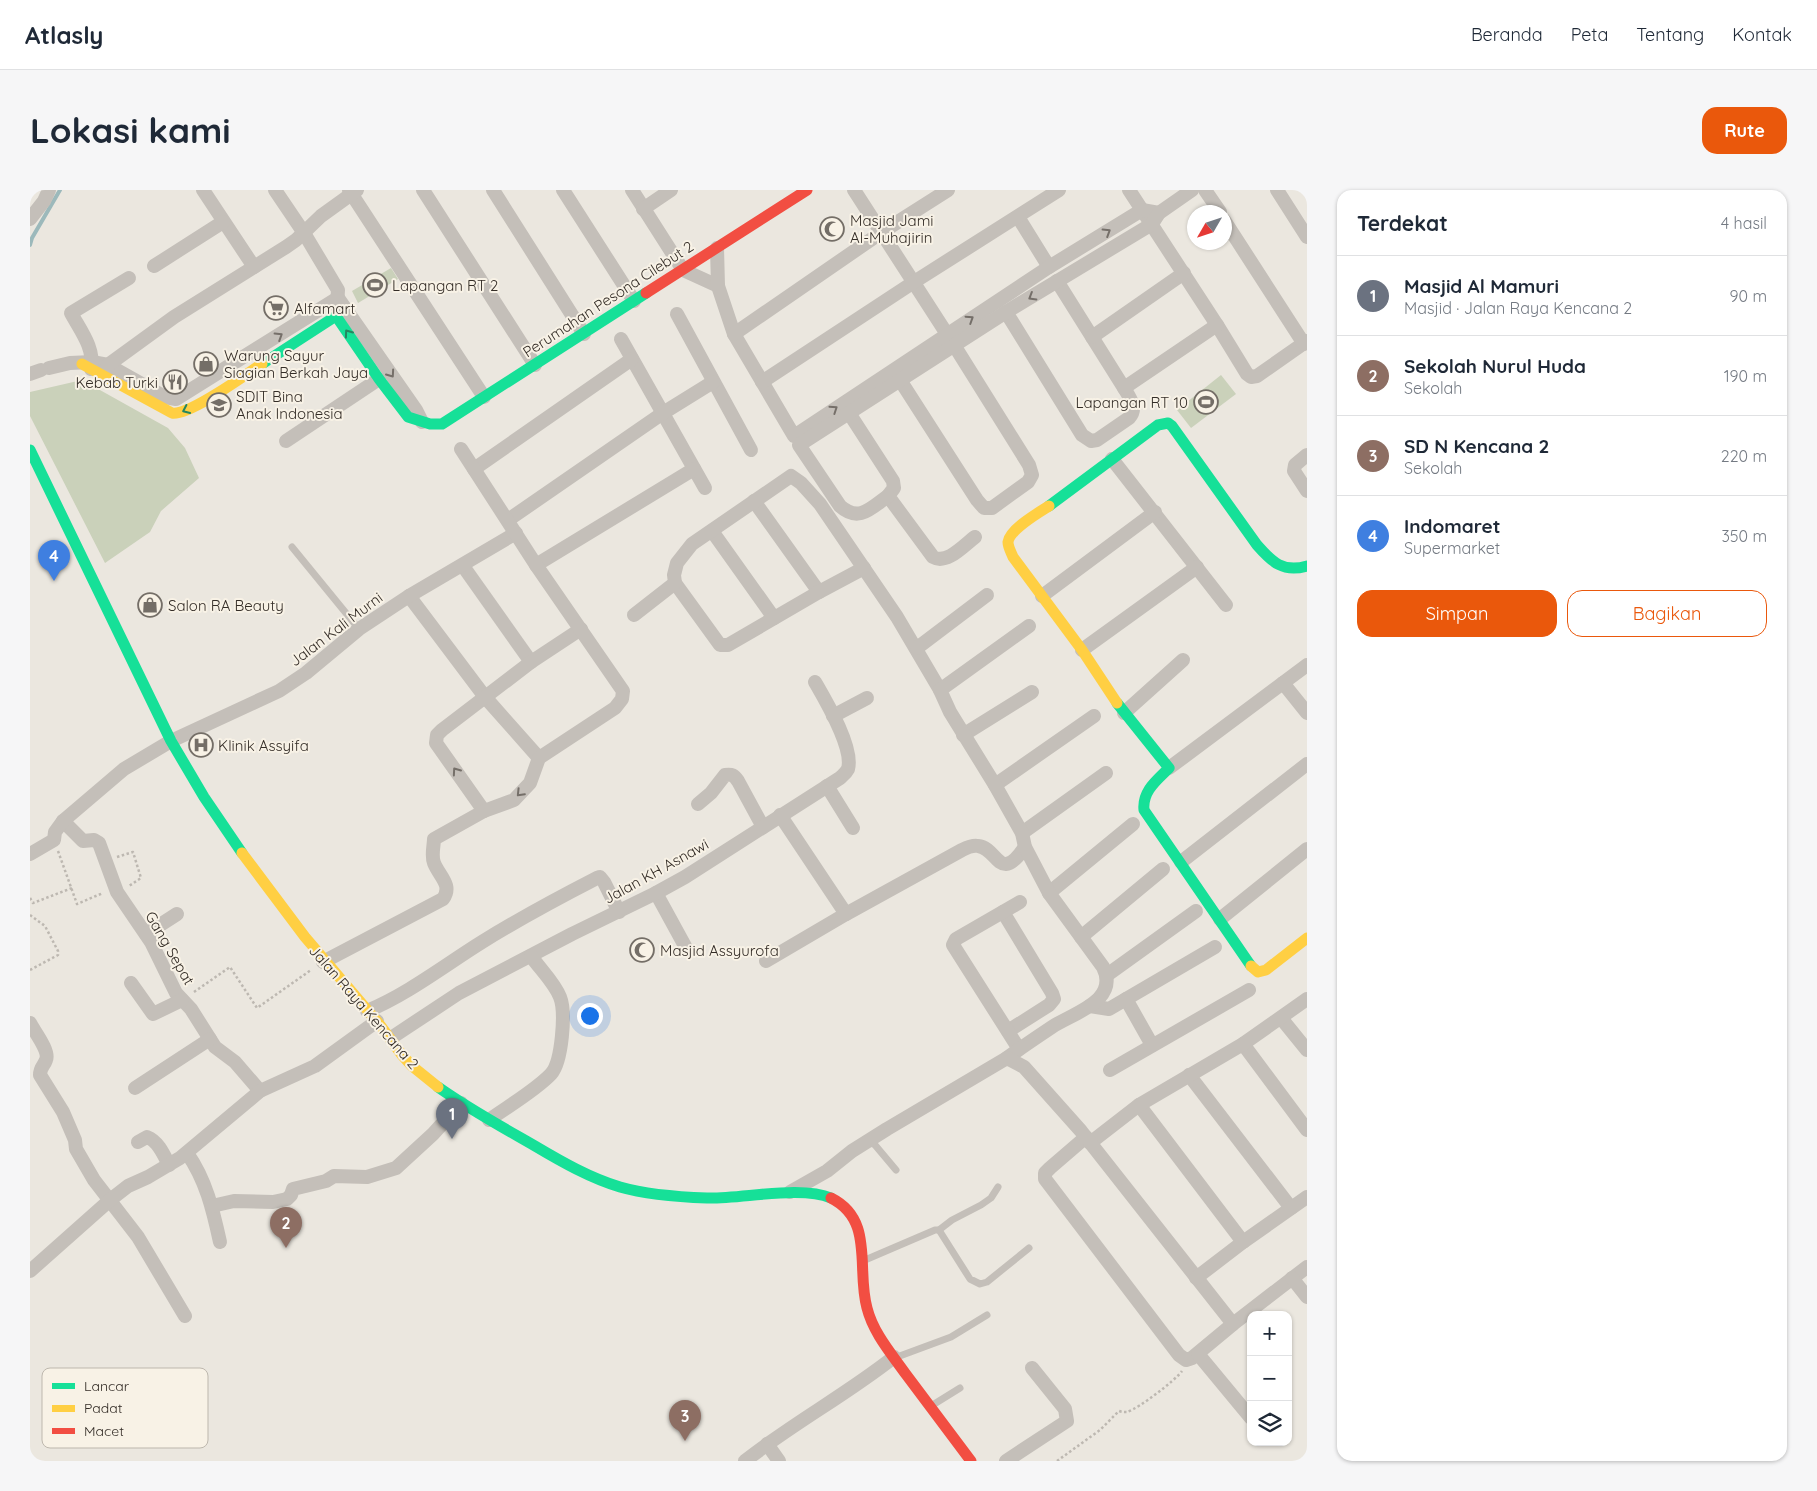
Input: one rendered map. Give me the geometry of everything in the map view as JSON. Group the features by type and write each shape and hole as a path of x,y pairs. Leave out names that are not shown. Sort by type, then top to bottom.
{"street":[{"path":"203,190 254,267"},
{"path":"275,190 304,233 338,290 336,316 379,379 408,417 422,422"},
{"path":"423,190 535,365"},
{"path":"493,190 584,334"},
{"path":"563,190 634,301"},
{"path":"632,190 684,270 718,286"},
{"path":"643,209 671,190"},
{"name":"Perumahan Pesona Cilebut 2","path":"422,422 442,424 807,190"},
{"path":"854,190 914,282 1031,471 1032,476 1028,482 992,508 984,508 900,380"},
{"path":"734,334 882,232 948,190"},
{"path":"762,382 1059,190"},
{"path":"1129,190 1142,210 1155,218 1184,273 1247,374 1251,377 1257,376 1305,343 1232,232"},
{"path":"717,248 718,286 734,334 794,436 950,340 1006,312 1057,281 1155,218 1192,190"},
{"path":"1205,190 1215,205"},
{"path":"1277,190 1307,237"},
{"path":"30,219 44,201 47,191"},
{"path":"95,367 286,248 320,216 352,191 484,397"},
{"path":"849,412 893,481 894,488 888,496 863,513 851,514 840,506 799,445 849,412 900,380 950,340 1049,267 1142,210"},
{"path":"1018,217 1049,267"},
{"path":"154,266 223,222"},
{"path":"1092,337 1184,273"},
{"path":"129,278 71,313 90,348 95,367 172,413 178,414 199,404 336,316"},
{"path":"1006,312 1082,434 1091,441 1097,440 1132,414 1133,406 1124,388 1057,281"},
{"path":"40,371 70,363 95,367 165,397 176,399 338,298"},
{"path":"338,298 416,410 422,422"},
{"path":"677,314 751,450"},
{"path":"1124,388 1217,325"},
{"path":"621,340 705,488"},
{"path":"474,469 632,360"},
{"path":"229,367 237,380"},
{"path":"286,441 379,379"},
{"path":"508,520 663,413 713,382"},
{"path":"1169,768 1124,713 1082,650 1013,557 1008,548 1009,536 1014,530 1158,425 1168,423 1257,545 1272,561 1285,568 1307,566"},
{"path":"323,962 443,899 447,894 447,886 434,863 434,838 484,811 514,800 530,783 539,758 615,708 622,699 623,691 536,565 461,449"},
{"name":"Jalan Raya Kencana 2","path":"30,450 171,741 196,787 262,882 323,962 391,1038 410,1064 461,1103 489,1120 587,1175 611,1185 664,1195 729,1198 809,1193 827,1196 843,1205 856,1223 860,1234 863,1249 862,1261 866,1306 877,1331 894,1358 971,1461"},
{"path":"1307,455 1295,465 1294,471 1307,491"},
{"path":"1112,458 1226,605"},
{"path":"536,565 694,469"},
{"path":"787,1194 827,1172 868,1140 1007,1058 1054,1025 1090,1006 1104,991 1107,983 1107,975 1049,893 1025,847 1022,833 996,785 964,735 917,648 864,568 812,493 791,476 692,544 677,563 674,583 720,645 728,646 819,592 864,568"},
{"path":"888,496 933,557 937,559 945,559 975,537"},
{"path":"754,501 819,592"},
{"path":"1042,596 1154,512"},
{"path":"712,531 774,618"},
{"name":"Jalan Kali Murni","path":"63,821 115,775 171,741 279,691 306,673 359,629 409,596 516,534"},
{"path":"463,566 531,662"},
{"path":"1082,650 1197,567"},
{"path":"634,616 674,583"},
{"path":"917,648 987,595"},
{"path":"409,596 485,697 539,758"},
{"path":"940,690 1030,626"},
{"path":"484,811 436,743 437,735 531,662 581,629"},
{"path":"1124,713 1183,660"},
{"path":"1307,665 1169,768 1143,796 1142,803 1144,810 1256,972 1266,970 1307,938"},
{"name":"Jalan KH Asnawi","path":"391,1038 459,993 685,877 847,771 848,764 844,741 815,682"},
{"path":"1282,683 1307,713"},
{"path":"964,735 1032,692"},
{"path":"833,716 867,698"},
{"path":"996,785 1094,716"},
{"path":"1181,862 1307,764"},
{"path":"1022,833 1106,773"},
{"path":"698,804 711,792 725,774 734,775 763,826"},
{"path":"826,786 853,828"},
{"path":"780,815 846,914"},
{"path":"30,854 54,840 55,832 63,821"},
{"name":"Gang Sepat","path":"63,821 83,841 97,841 117,890 146,934 176,994 191,1009 220,1051 235,1062 260,1091"},
{"path":"1049,893 1133,824"},
{"path":"766,960 962,850 978,846 985,849 1001,863 1006,864 1017,860 1025,847"},
{"path":"1220,919 1307,849"},
{"path":"1081,937 1163,869"},
{"path":"31,1269 128,1186 148,1177 187,1153 260,1091 315,1066 372,1016 377,1007 484,941 600,877 619,912"},
{"path":"656,893 685,946"},
{"path":"1019,1050 953,945 956,939 1020,902"},
{"path":"1107,975 1196,911"},
{"path":"1003,912 1054,999 1049,1006 1008,1031"},
{"path":"146,934 177,914"},
{"path":"1090,1006 1109,1009 1215,947"},
{"path":"489,1120 547,1078 557,1066 560,1058 562,1006 559,995 531,956"},
{"path":"131,983 152,1014 182,1000"},
{"path":"1110,1070 1249,990"},
{"path":"1126,999 1152,1045"},
{"path":"1247,1414 1192,1357 1179,1354 1045,1179 1046,1173 1050,1168 1088,1140 1139,1105 1243,1044 1307,999"},
{"path":"1281,1018 1307,1050"},
{"path":"30,1023 41,1040 47,1055 40,1075 63,1112 75,1140 76,1149 94,1180 138,1237 186,1316"},
{"path":"135,1088 210,1039"},
{"path":"1243,1044 1307,1130"},
{"path":"1007,1058 1024,1067 1088,1140 1233,1324"},
{"path":"1189,1075 1291,1208"},
{"path":"212,1206 234,1202 273,1202 287,1199 292,1195 293,1189 334,1176 367,1177 396,1168 433,1134 461,1103"},
{"path":"1139,1105 1243,1242"},
{"path":"138,1142 147,1137 151,1138 169,1165"},
{"path":"187,1153 200,1172 212,1206 220,1242"},
{"path":"1196,1278 1307,1197"},
{"path":"1192,1357 1307,1267"},
{"path":"1292,1278 1307,1297"},
{"path":"745,1461 767,1444 863,1382 894,1358"},
{"path":"1006,1461 1067,1421 1065,1409 1032,1368"},
{"path":"767,1444 779,1461"}],"lane":[{"path":"292,547 359,629"},
{"path":"868,1140 875,1145 896,1170"},
{"path":"862,1261 939,1230 952,1220 986,1202 998,1187"},
{"path":"939,1230 970,1278 980,1284 987,1282 1029,1248"},
{"path":"894,1358 951,1337 987,1315"},
{"path":"930,1406 960,1388"}],"path":[{"path":"54,840 77,904 117,890 141,878 133,852 106,861"},
{"path":"30,898 33,903 72,888"},
{"path":"30,915 45,926 58,952 58,955 30,970"},
{"path":"182,1000 230,967 256,1008 323,962"},
{"path":"1057,1461 1100,1430 1119,1411 1126,1412 1132,1410 1152,1397 1180,1374 1192,1357"}],"green space":[{"name":"Lapangan RT 2","path":"391,268 398,279 358,303 352,291"},
{"name":"Lapangan RT 10","path":"1221,375 1236,394 1191,428 1177,410"},
{"path":"82,380 168,428 185,448 199,478 161,511 150,532 105,563 30,416 30,392"}],"waterway":[{"path":"30,245 32,238 60,190"}],"traffic: fast":[{"path":"262,364 336,316 379,379 408,417 430,424 442,424 646,293"},
{"path":"1049,506 1158,425 1168,423 1262,551 1273,561 1285,567 1299,568 1307,566"},
{"path":"30,450 171,741 204,797 242,853"},
{"path":"1117,703 1169,768 1155,782 1145,797 1144,810 1251,966"},
{"path":"438,1087 486,1118 566,1164 620,1187 652,1194 696,1198 788,1193 818,1194 831,1198"}],"traffic: slow":[{"path":"82,364 172,413 180,412 203,402 262,364"},
{"path":"1049,506 1014,532 1008,542 1009,548 1013,557 1082,650 1117,703"},
{"path":"242,853 305,937 380,1025 402,1055 412,1066 438,1087"},
{"path":"1251,966 1258,972 1266,970 1307,938"}],"traffic: jam":[{"path":"646,293 807,190"},
{"path":"831,1198 845,1207 854,1219 859,1232 864,1293 873,1325 888,1350 971,1461"}],"place":[{"name":"Masjid Jami Al-Muhajirin","path":"832,229"},
{"name":"Lapangan RT 2","path":"375,285"},
{"name":"Alfamart","path":"276,308"},
{"name":"Warung Sayur Siagian Berkah Jaya","path":"206,364"},
{"name":"Kebab Turki","path":"175,382"},
{"name":"Lapangan RT 10","path":"1206,402"},
{"name":"SDIT Bina Anak Indonesia","path":"219,405"},
{"name":"Indomaret","path":"54,581"},
{"name":"Salon RA Beauty","path":"150,605"},
{"name":"Klinik Assyifa","path":"201,745"},
{"name":"Masjid Assyurofa","path":"642,950"},
{"name":"Masjid Al Mamuri","path":"452,1139"},
{"name":"Sekolah Nurul Huda","path":"286,1248"},
{"name":"SD N Kencana 2","path":"685,1441"}]}
